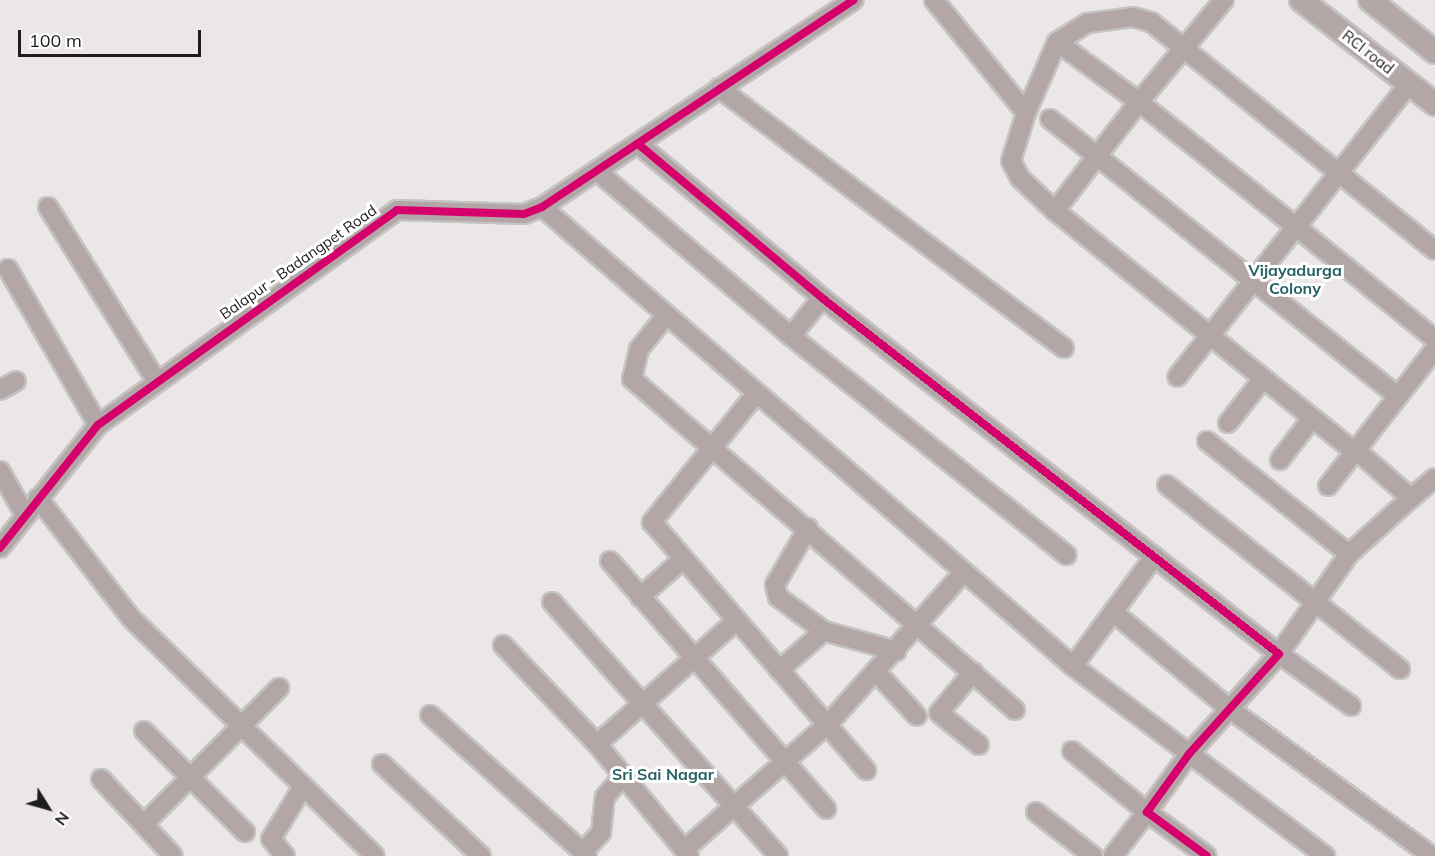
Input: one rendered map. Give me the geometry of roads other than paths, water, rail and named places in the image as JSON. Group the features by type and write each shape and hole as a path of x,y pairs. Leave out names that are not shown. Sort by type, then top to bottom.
{"main road":[{"name":"RCI road","path":"1301,0 1435,104"},
{"path":"1370,0 1435,52"}],"street":[{"name":"Balapur - Badangpet Road","path":"0,548 24,513 98,425 155,379 397,210 524,214 542,207 854,0"},
{"path":"934,0 1026,113"},
{"path":"1055,211 1138,102 1224,0"},
{"path":"1411,498 1356,451 1055,211 1020,178 1011,161 1026,113 1057,42 1088,23 1133,17 1151,22 1435,250"},
{"path":"1057,42 1138,102 1435,339"},
{"path":"1177,378 1409,84"},
{"path":"719,88 1064,348"},
{"path":"1050,119 1398,396"},
{"path":"638,144 822,298 1279,654 1351,706"},
{"path":"598,172 791,336 1066,555"},
{"path":"48,207 155,379"},
{"path":"542,207 755,395 1072,666 1325,856"},
{"path":"8,269 98,425"},
{"path":"791,336 822,298"},
{"path":"665,317 639,349 632,379 808,528 1015,710"},
{"path":"1328,486 1435,349"},
{"path":"1228,423 1263,379"},
{"path":"0,390 16,381"},
{"path":"755,395 652,522 682,560 866,770"},
{"path":"1280,460 1312,418"},
{"path":"1208,441 1349,554"},
{"path":"0,471 24,513"},
{"path":"1113,856 1189,754 1279,654 1317,604 1349,554 1435,478"},
{"path":"1167,485 1400,669"},
{"path":"38,498 132,619 302,790 375,856"},
{"path":"808,528 775,585 778,597 824,631 896,651"},
{"path":"1072,666 1154,557"},
{"path":"640,597 682,560"},
{"path":"610,561 693,661 826,809"},
{"path":"502,645 597,744 686,853 733,806 785,764 828,724 878,674 963,573"},
{"path":"552,602 777,856"},
{"path":"1113,612 1231,710 1432,856"},
{"path":"597,744 693,661 735,621"},
{"path":"779,670 824,631"},
{"path":"973,672 939,713 979,745"},
{"path":"878,674 917,716"},
{"path":"144,824 237,725 279,688"},
{"path":"430,715 585,854 601,833 605,797 622,777"},
{"path":"144,731 245,832"},
{"path":"1072,751 1147,812 1207,856"},
{"path":"382,764 481,856"},
{"path":"101,779 173,856"},
{"path":"285,856 271,839 302,790"},
{"path":"1036,812 1093,856"}],"district":[{"name":"Vijayadurga Colony","path":"1295,279"},
{"name":"Sri Sai Nagar","path":"663,774"}]}
